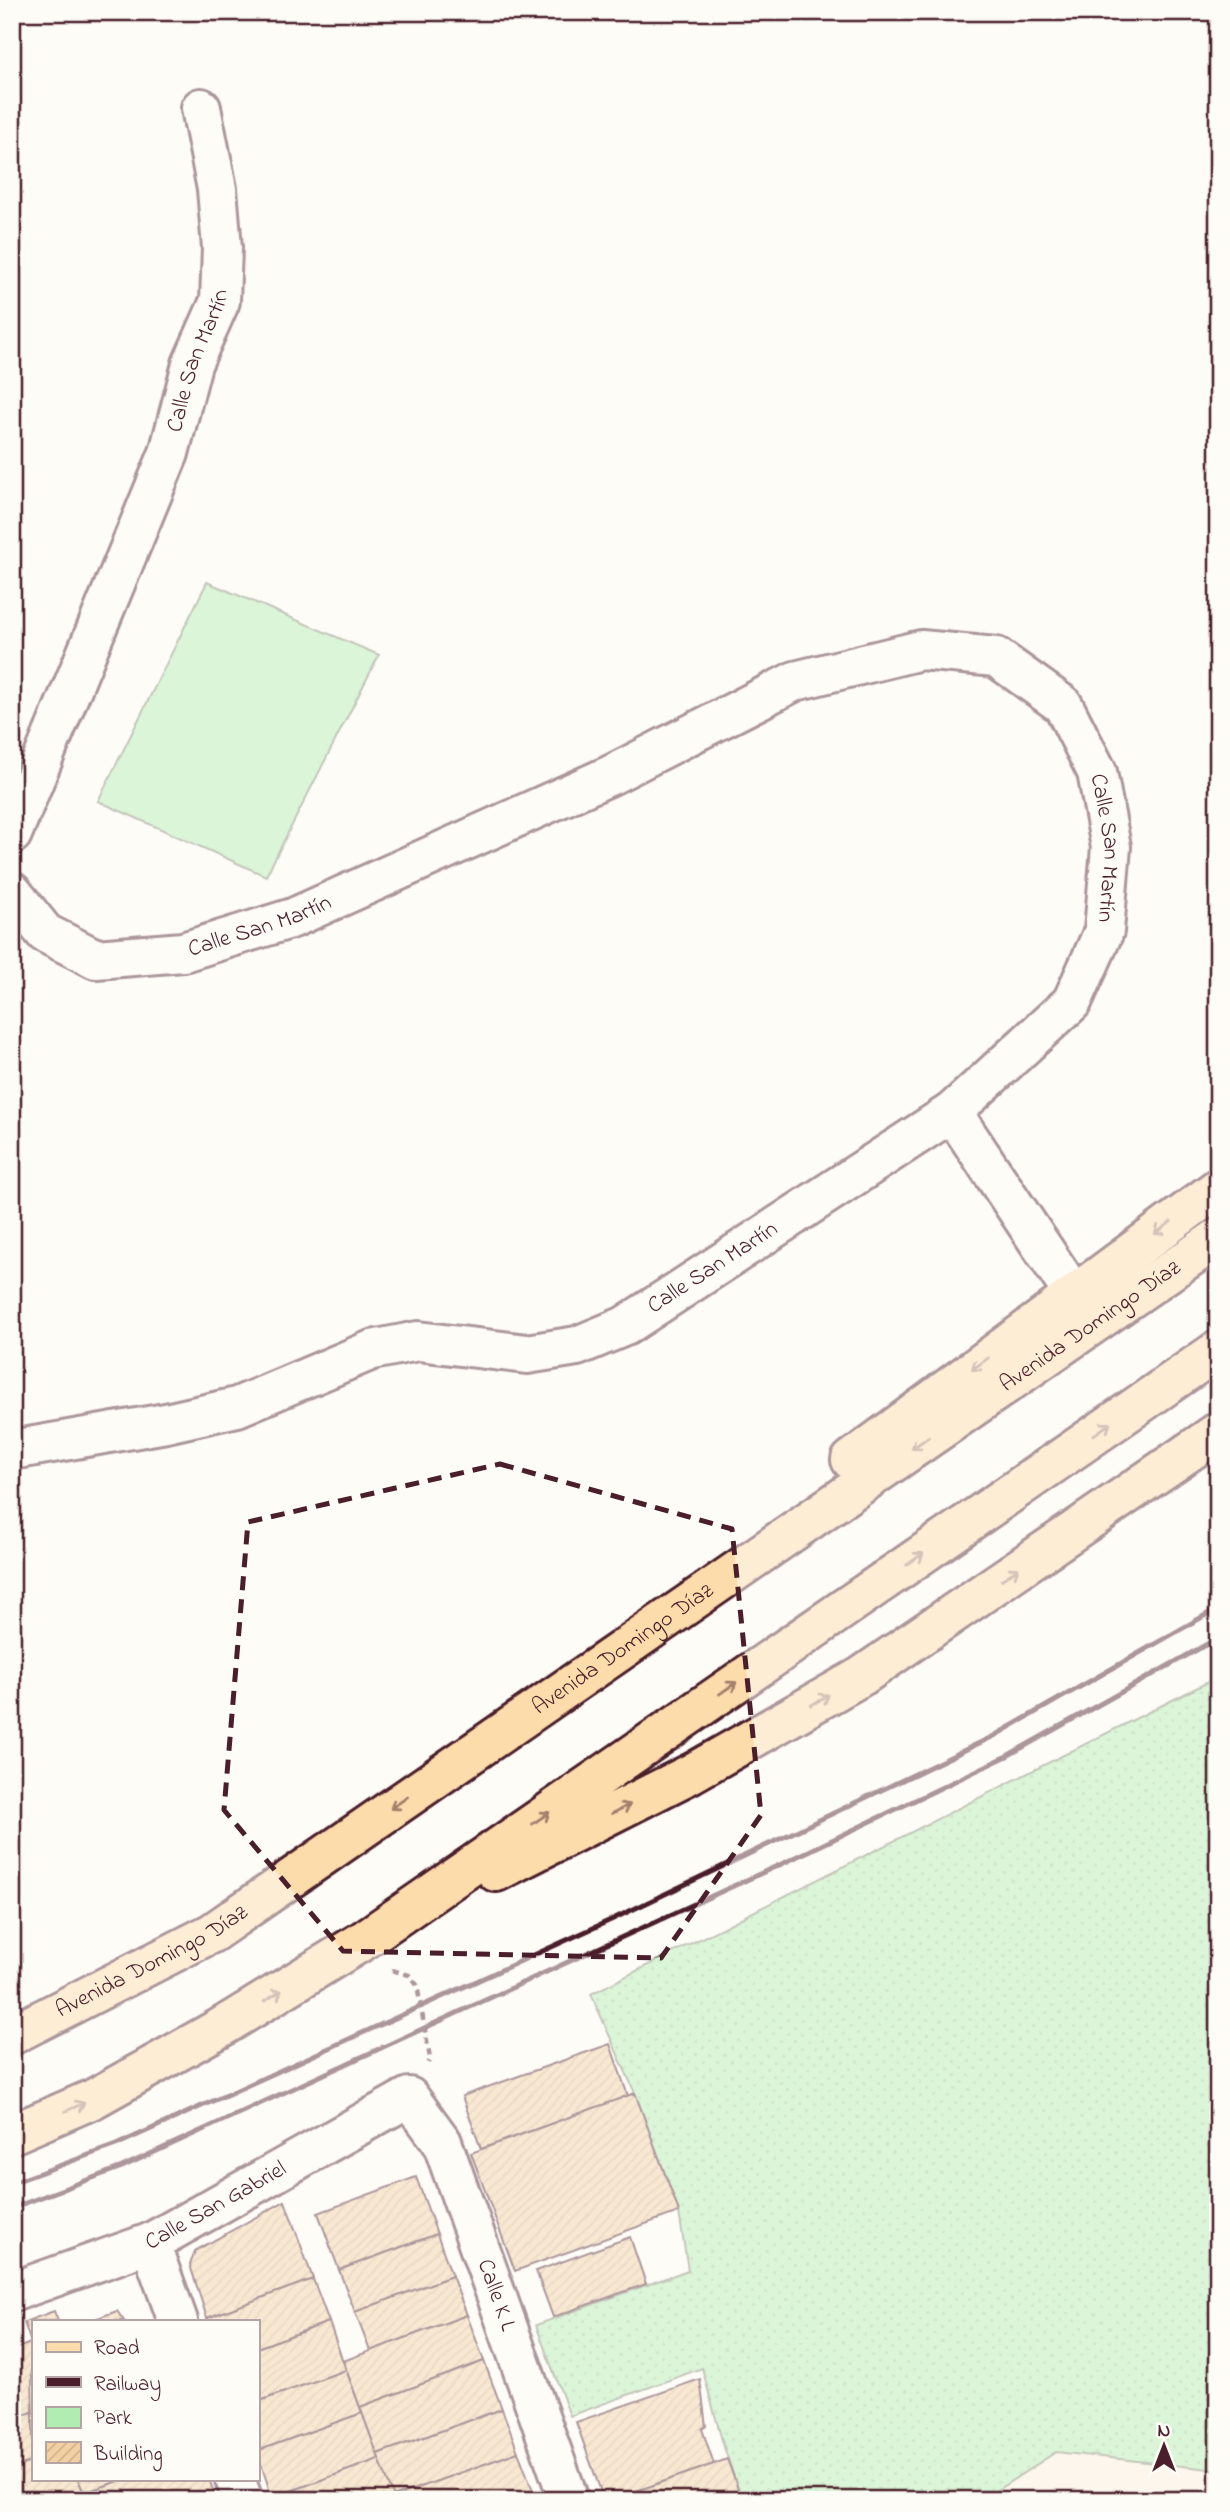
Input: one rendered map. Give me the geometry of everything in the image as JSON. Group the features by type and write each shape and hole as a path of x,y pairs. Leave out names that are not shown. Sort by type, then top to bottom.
{"main road":[{"path":"455,1763 709,1564 1218,1188"},
{"name":"Avenida Domingo Díaz","path":"12,2035 212,1933 1218,1238"},
{"path":"12,2134 104,2093 220,2028 363,1940 1218,1350"},
{"path":"363,1940 692,1773 862,1676 1218,1432"}],"street":[{"name":"Calle San Martín","path":"12,834 169,453 191,364 220,300 222,248 217,189 201,108"},
{"name":"Calle San Martín","path":"12,892 45,933 96,959 183,951 293,918 611,775 795,681 921,650 996,657 1063,705 1097,772 1111,847 1104,931 1072,1002 952,1112 625,1326 577,1346 527,1353 418,1341 372,1350 236,1407 166,1423 12,1450"},
{"path":"952,1112 1074,1295"},
{"name":"Calle San Gabriel","path":"12,2292 150,2244 409,2097"},
{"name":"Calle K L","path":"409,2097 442,2142 569,2500"},
{"path":"150,2244 178,2320"},
{"path":"235,2480 243,2500"}],"path":[{"path":"417,1985 430,2058"}],"highlighted area":[{"path":"500,1464 732,1529 761,1815 661,1958 343,1951 224,1810 248,1522"}],"shaded area":[{"path":"1056,2452 1218,2470 1218,2500 991,2500 991,2494"}],"green space":[{"path":"207,582 379,655 266,876 98,801"},
{"path":"1218,1677 1218,2470 1056,2452 991,2494 991,2500 742,2500 702,2368 570,2416 536,2325 688,2270 679,2212 635,2093 591,1994"}],"building":[{"path":"610,2044 628,2096 481,2149 462,2096"},
{"path":"635,2093 679,2212 515,2271 471,2153"},
{"path":"416,2177 437,2234 339,2270 318,2213"},
{"path":"285,2201 313,2279 207,2318 190,2265 195,2251"},
{"path":"437,2234 452,2276 355,2312 339,2270"},
{"path":"630,2237 646,2284 553,2317 536,2271"},
{"path":"452,2276 467,2315 370,2351 355,2312"},
{"path":"313,2279 329,2322 259,2347 259,2320 207,2318"},
{"path":"54,2311 58,2320 32,2320 32,2346 24,2322"},
{"path":"117,2311 123,2320 92,2320"},
{"path":"467,2315 484,2361 360,2407 343,2361"},
{"path":"329,2322 346,2370 259,2401 259,2347"},
{"path":"31,2343 32,2412 12,2419 12,2350"},
{"path":"484,2361 502,2409 377,2454 360,2407"},
{"path":"346,2370 362,2413 259,2450 259,2401"},
{"path":"700,2379 706,2426 702,2429 714,2464 611,2500 604,2500 576,2422"},
{"path":"502,2409 518,2452 393,2497 377,2454"},
{"path":"32,2412 32,2461 12,2469 12,2419"},
{"path":"362,2413 379,2459 272,2498 259,2450"},
{"path":"518,2452 536,2498 395,2500 393,2497"},
{"path":"379,2459 395,2500 272,2498"},
{"path":"727,2459 742,2500 611,2500 714,2464"},
{"path":"32,2461 32,2480 78,2480 84,2493 65,2500 12,2500 12,2469"},
{"path":"78,2480 122,2480 84,2493"},
{"path":"122,2480 209,2480 216,2498 86,2500 84,2493"},
{"path":"1176,2492 1179,2500 1156,2500"}],"railway":[{"path":"12,2183 116,2145 613,1919 994,1736 1218,1608"},
{"path":"12,2208 122,2167 788,1861 1007,1756 1218,1638"}]}
